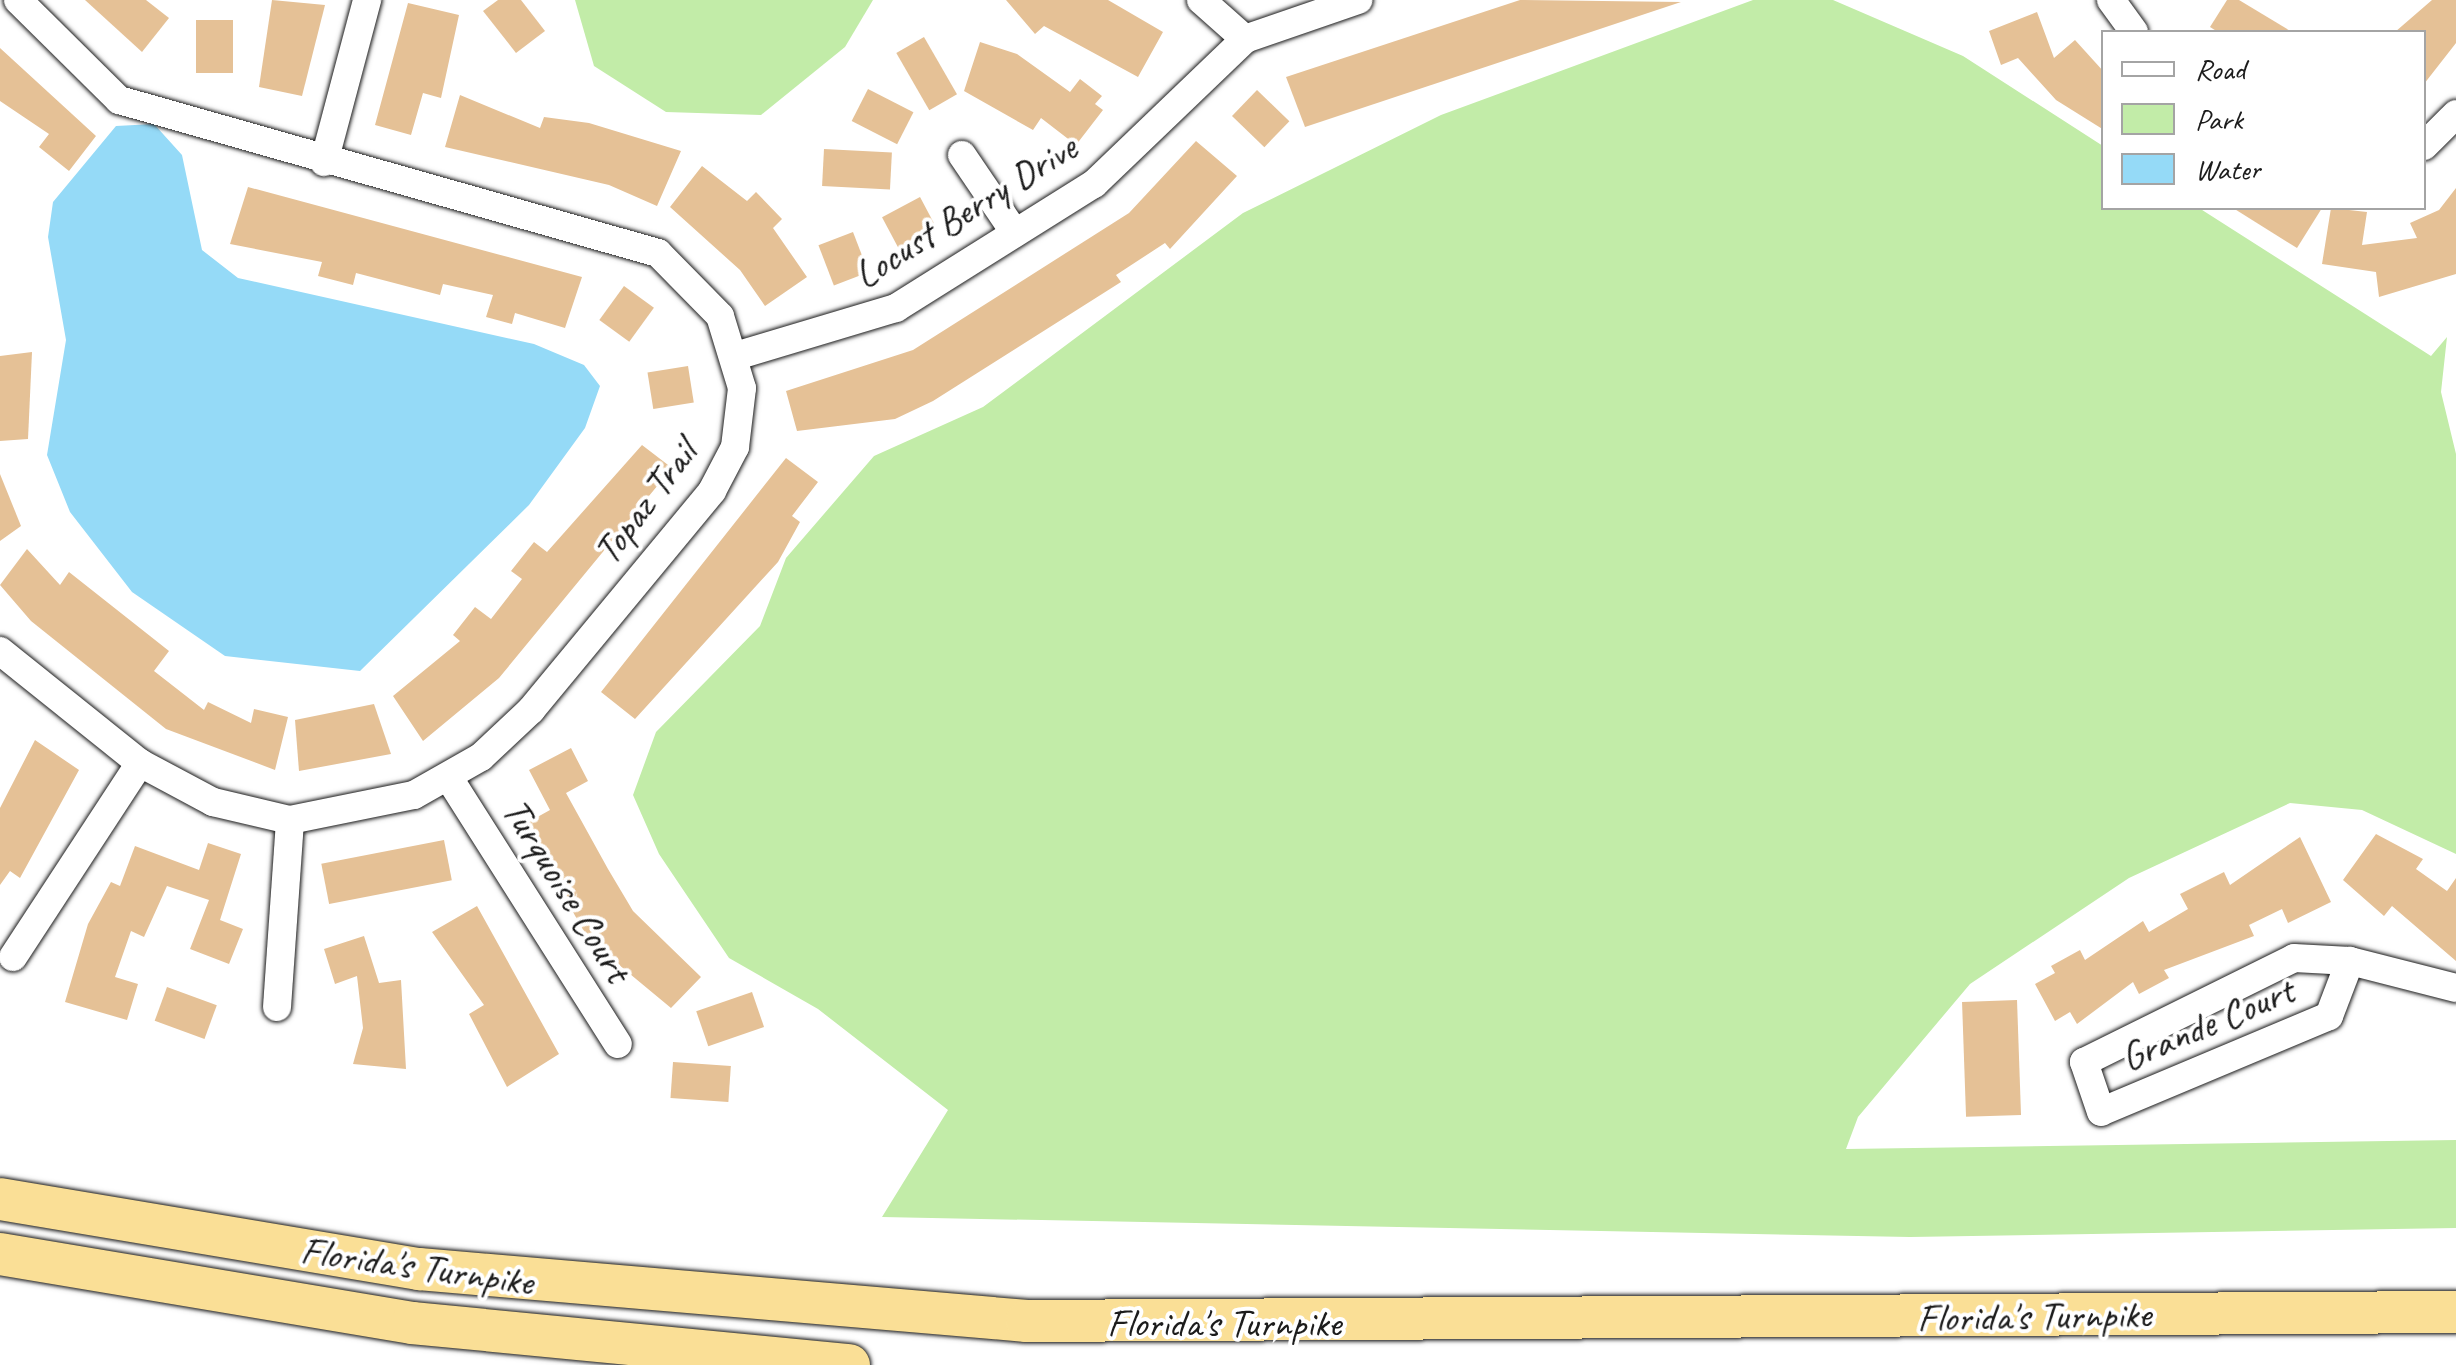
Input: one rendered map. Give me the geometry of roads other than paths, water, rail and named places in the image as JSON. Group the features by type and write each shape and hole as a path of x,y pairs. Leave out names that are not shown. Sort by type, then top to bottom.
{"highway":[{"name":"Florida's Turnpike","path":"0,1199 419,1269 1027,1321 2456,1312"},
{"name":"Florida's Turnpike","path":"0,1254 412,1323 850,1365"}],"street":[{"path":"18,0 120,100 324,162 639,243 694,281 739,355"},
{"path":"324,162 366,0"},
{"path":"1201,0 1245,39"},
{"name":"Locust Berry Drive","path":"739,355 896,308 1094,184 1245,39 1358,0"},
{"path":"2111,0 2133,30"},
{"path":"2426,144 2456,114"},
{"path":"962,155 1015,232"},
{"name":"Topaz Trail","path":"0,650 140,763 213,802 290,820 376,807 449,778 531,710 712,490 735,447 739,355"},
{"path":"13,957 140,763"},
{"name":"Turquoise Court","path":"449,778 618,1044"},
{"path":"277,1007 290,820"},
{"name":"Grande Court","path":"2350,961 2329,1016 2101,1112 2084,1062 2294,958 2350,961 2456,988"}],"water":[{"path":"154,124 182,155 202,250 238,278 534,344 584,365 600,386 585,428 529,505 360,671 225,656 132,592 70,512 47,455 66,340 48,237 53,202 116,126"}]}
